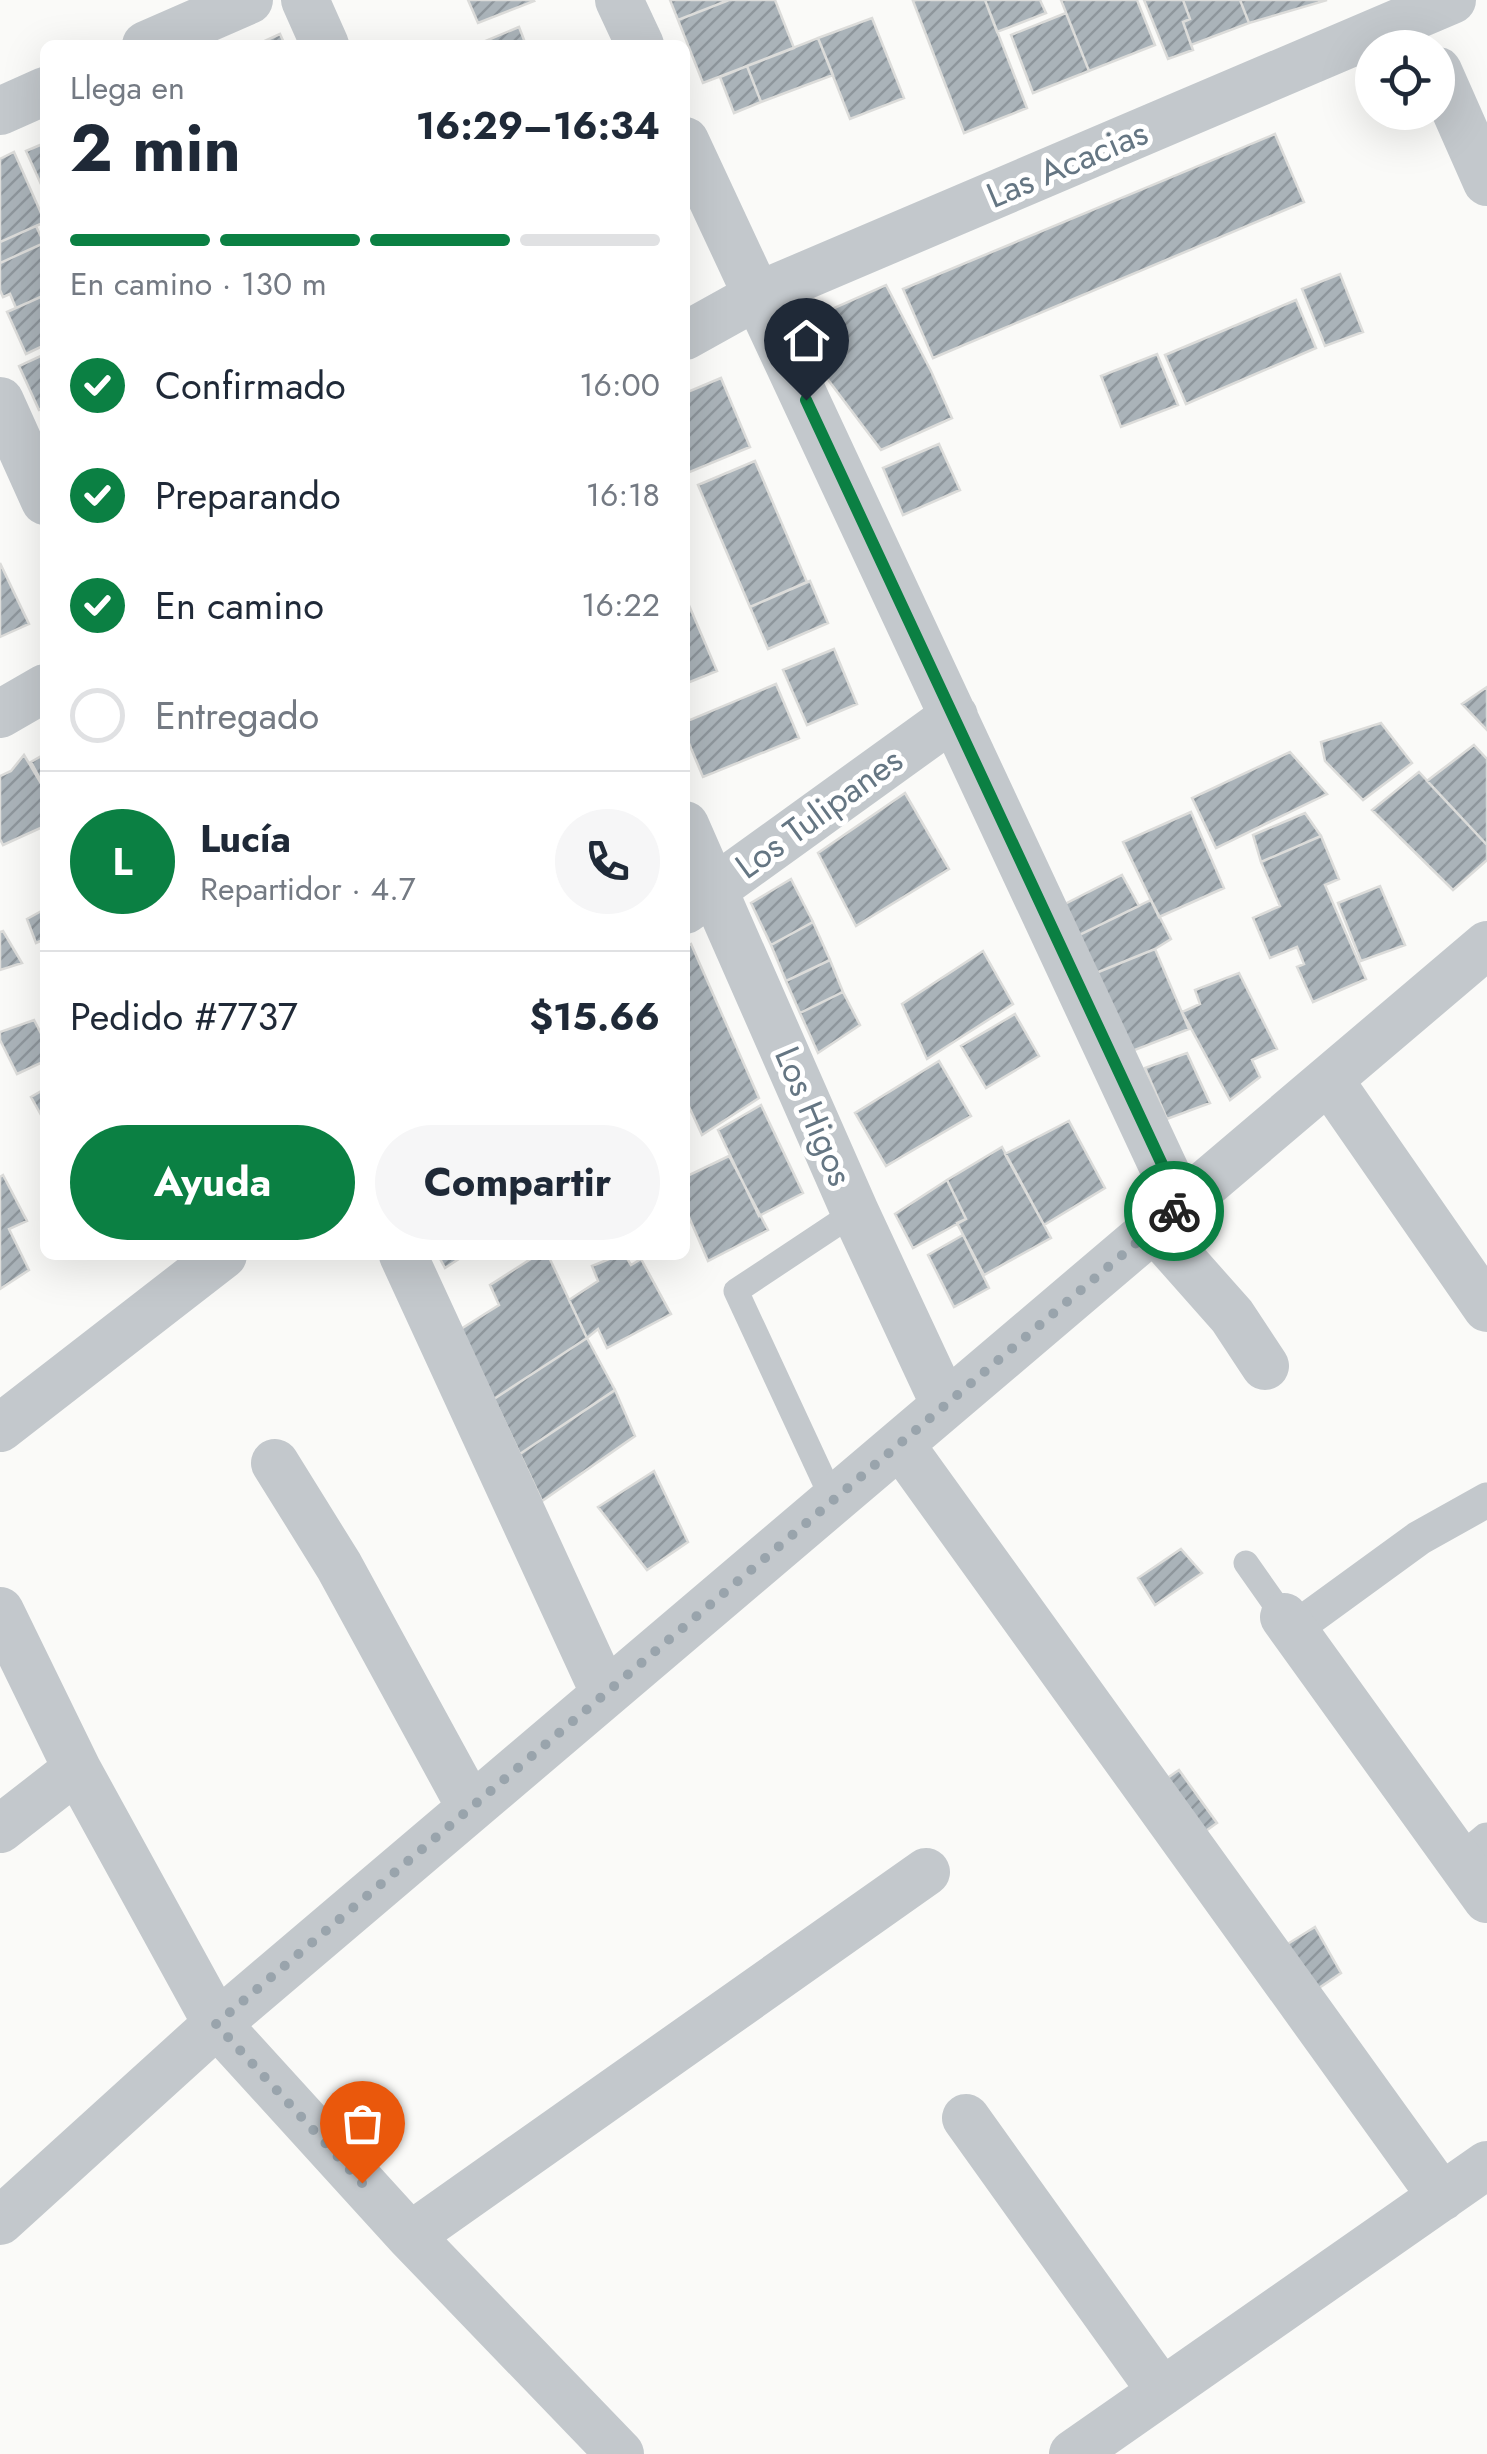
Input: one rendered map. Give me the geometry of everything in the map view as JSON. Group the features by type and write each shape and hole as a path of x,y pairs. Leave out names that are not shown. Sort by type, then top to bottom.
{"street":[{"path":"157,40 249,0"},
{"path":"305,0 324,40"},
{"path":"619,0 638,40"},
{"name":"Las Acacias","path":"690,333 757,296 1424,16"},
{"path":"0,111 40,92"},
{"path":"1455,110 1487,182"},
{"path":"690,152 954,716 1168,1216 1265,1366"},
{"path":"0,402 40,491"},
{"path":"0,714 40,691"},
{"name":"Los Tulipanes","path":"700,899 954,716"},
{"name":"Los Higos","path":"690,850 700,899 946,1406"},
{"path":"0,2222 216,2024 1487,946"},
{"path":"1329,1080 1487,1308"},
{"path":"0,1428 217,1260"},
{"path":"404,1260 605,1694"},
{"path":"900,1444 1442,2197"},
{"path":"275,1463 339,1566 470,1808"},
{"path":"1478,1867 1289,1623 1419,1538 1487,1500"},
{"path":"0,1611 77,1769 216,2024 410,2236 620,2454"},
{"path":"0,1829 77,1769"},
{"path":"410,2236 926,1872"},
{"path":"966,2118 1162,2392"},
{"path":"1073,2454 1487,2165"}],"lane":[{"path":"833,1500 736,1292 855,1212"},
{"path":"1246,1563 1289,1623"}],"building":[{"path":"468,0 533,0 534,1 478,23"},
{"path":"670,0 729,0 678,20"},
{"path":"729,0 775,0 794,48 703,83 690,40 686,40 678,20"},
{"path":"985,0 1027,108 964,133 913,1"},
{"path":"985,0 1040,0 1046,13 997,32"},
{"path":"1061,0 1137,0 1155,45 1089,71"},
{"path":"1144,0 1183,0 1190,19 1183,22 1193,50 1168,59"},
{"path":"1183,0 1240,0 1249,23 1191,45 1183,22 1190,19"},
{"path":"1240,0 1327,0 1249,23"},
{"path":"1066,13 1089,71 1033,93 1011,35"},
{"path":"872,18 904,98 850,119 818,38"},
{"path":"519,27 524,40 488,40"},
{"path":"818,38 833,75 761,102 747,66"},
{"path":"747,66 761,102 734,113 720,77"},
{"path":"1275,134 1304,202 933,358 903,289"},
{"path":"40,145 40,182 26,151"},
{"path":"14,152 40,211 40,224 0,242 0,159"},
{"path":"36,226 40,234 40,245 0,263 0,242"},
{"path":"40,245 40,297 16,308 10,294 3,297 0,263"},
{"path":"1340,274 1363,332 1325,346 1302,289"},
{"path":"886,285 952,418 881,450 789,328"},
{"path":"40,297 40,347 26,354 7,312"},
{"path":"1296,300 1316,348 1186,404 1165,355"},
{"path":"1157,354 1178,405 1121,427 1101,376"},
{"path":"40,356 40,410 39,410 19,366"},
{"path":"721,378 750,447 690,472 690,391"},
{"path":"939,444 960,490 903,515 883,468"},
{"path":"755,461 807,582 750,607 698,485"},
{"path":"0,563 29,624 0,637"},
{"path":"810,581 828,623 768,649 750,607"},
{"path":"690,608 717,671 690,682"},
{"path":"834,649 857,704 807,725 783,670"},
{"path":"776,684 799,738 703,777 690,746 690,720"},
{"path":"1487,687 1487,730 1462,704"},
{"path":"1381,723 1412,763 1363,800 1325,761 1321,742"},
{"path":"1474,745 1487,759 1487,845 1427,781"},
{"path":"1290,752 1327,794 1216,848 1192,798"},
{"path":"24,755 40,782 40,828 3,845 0,776 11,771"},
{"path":"40,757 40,779 31,762"},
{"path":"1419,772 1487,845 1487,860 1453,890 1372,810"},
{"path":"905,793 949,869 856,926 818,853"},
{"path":"1191,812 1224,888 1159,917 1123,842"},
{"path":"1305,813 1321,836 1261,862 1253,835"},
{"path":"1321,836 1339,879 1325,885 1366,979 1313,1002 1297,967 1304,964 1297,947 1270,958 1253,918 1280,906 1261,862"},
{"path":"1122,875 1139,906 1075,937 1059,907"},
{"path":"791,879 813,922 771,945 751,903"},
{"path":"1380,886 1405,945 1361,961 1338,903"},
{"path":"1151,900 1171,939 1091,975 1075,937"},
{"path":"40,912 40,941 36,943 27,919"},
{"path":"813,922 830,960 786,981 771,945"},
{"path":"3,931 22,963 0,970 0,932"},
{"path":"690,945 759,1098 702,1135 690,1109"},
{"path":"1155,949 1189,1029 1127,1053 1091,975"},
{"path":"983,951 1013,1004 927,1059 902,1004"},
{"path":"830,960 843,992 800,1013 786,981"},
{"path":"1239,973 1277,1049 1252,1060 1260,1077 1230,1100 1182,1012 1200,1004 1195,990"},
{"path":"843,992 860,1025 818,1053 800,1013"},
{"path":"1015,1014 1039,1056 986,1088 961,1046"},
{"path":"34,1020 40,1031 40,1063 17,1074 0,1040 0,1032"},
{"path":"1187,1053 1210,1103 1167,1119 1145,1068"},
{"path":"939,1061 971,1116 886,1166 855,1113"},
{"path":"40,1092 40,1113 31,1097"},
{"path":"761,1105 803,1193 759,1216 718,1130"},
{"path":"1069,1121 1105,1188 1044,1225 1005,1154"},
{"path":"1002,1147 1051,1238 984,1275 957,1223 966,1219 947,1180"},
{"path":"729,1156 768,1230 708,1261 690,1220 690,1175"},
{"path":"3,1175 27,1221 9,1229 29,1270 0,1289 0,1177"},
{"path":"947,1180 966,1219 913,1248 895,1214"},
{"path":"963,1235 989,1288 954,1307 928,1255"},
{"path":"441,1260 457,1260 445,1268"},
{"path":"529,1260 550,1260 587,1338 494,1399 461,1329 499,1305 490,1285"},
{"path":"607,1260 628,1260 631,1265 642,1260 671,1314 607,1348 598,1329 587,1338 569,1300 598,1281 592,1266"},
{"path":"587,1338 615,1390 520,1454 494,1399"},
{"path":"615,1390 635,1436 542,1501 520,1454"},
{"path":"654,1471 688,1542 647,1570 598,1507"},
{"path":"1181,1549 1202,1573 1155,1605 1138,1578"},
{"path":"1179,1770 1217,1823 1200,1835 1163,1781"},
{"path":"1315,1927 1341,1973 1313,1992 1281,1948"}],"way so far":[{"path":"362,2183 216,2024 1174,1211"}],"route":[{"path":"806,400 1181,1205 1174,1211"}]}
